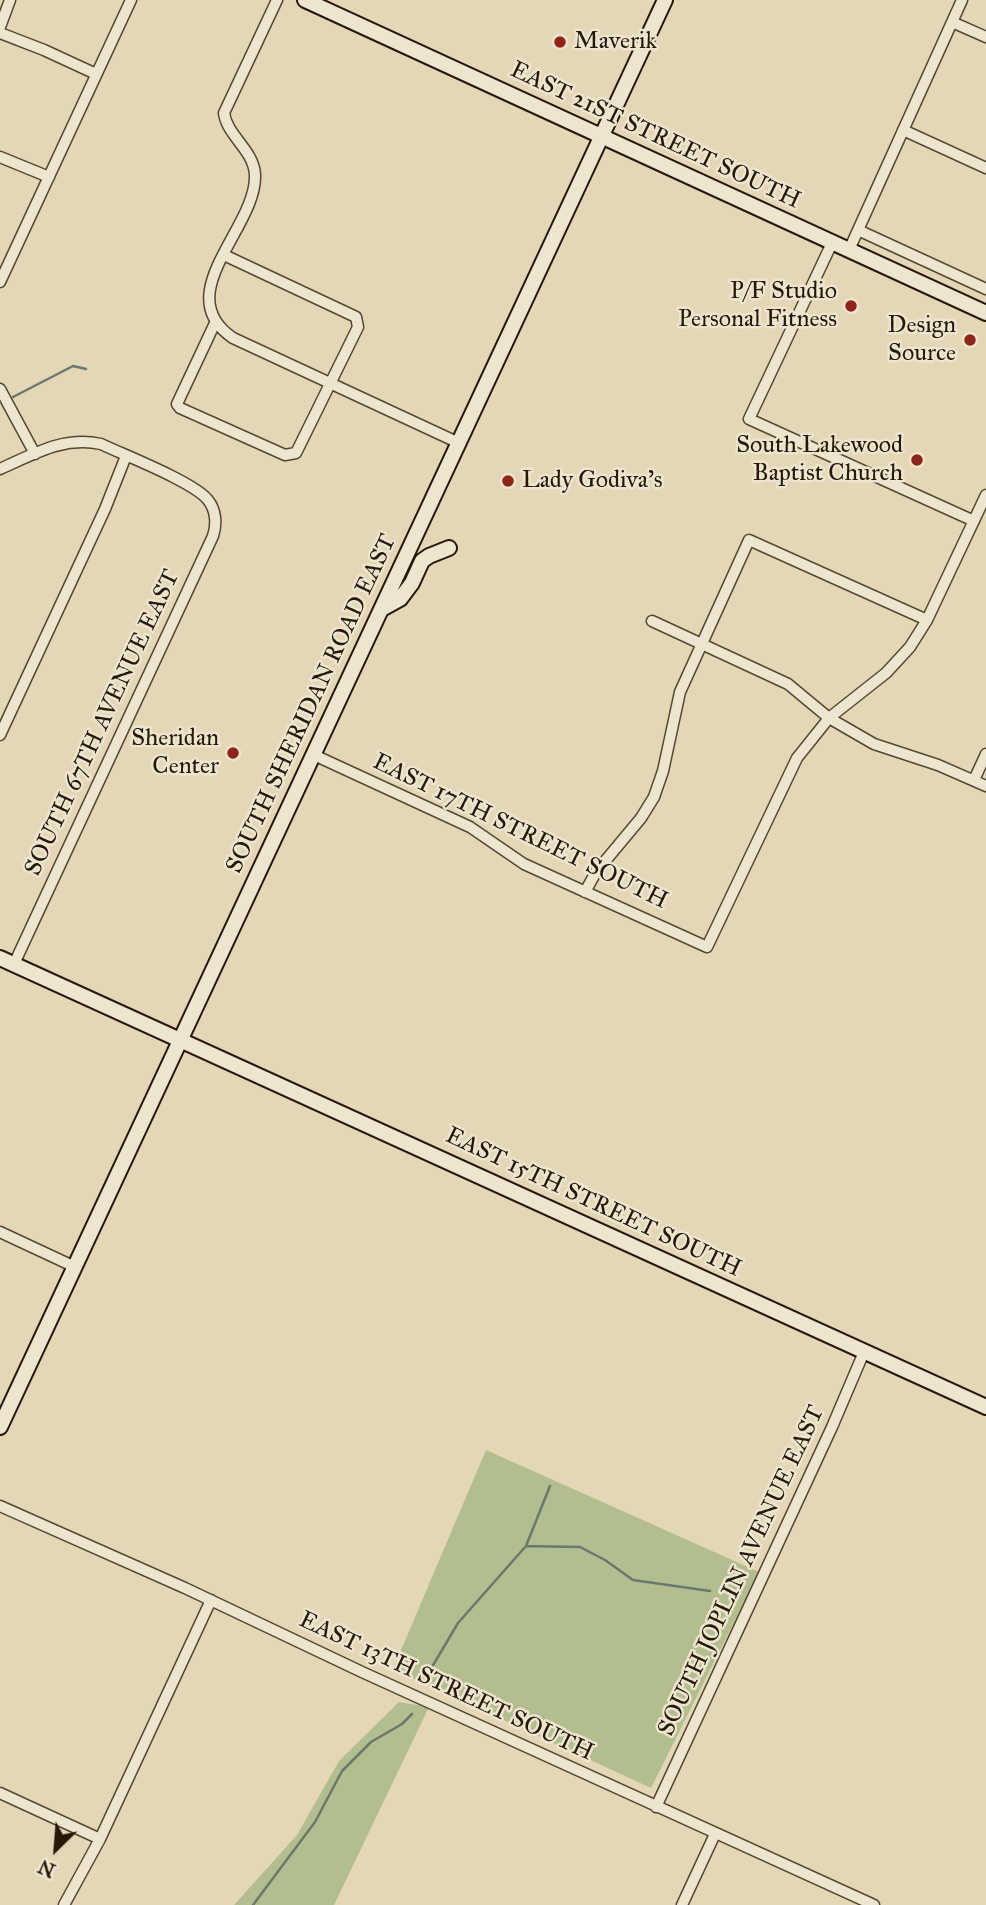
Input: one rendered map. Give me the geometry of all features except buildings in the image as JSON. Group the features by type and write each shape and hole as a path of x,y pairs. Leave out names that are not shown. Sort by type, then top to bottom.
{"main road":[{"name":"EAST 21ST STREET SOUTH","path":"305,0 986,313"},
{"name":"SOUTH SHERIDAN ROAD EAST","path":"0,1427 665,0"},
{"path":"382,609 400,599 412,583 422,561 449,548"},
{"name":"EAST 15TH STREET SOUTH","path":"0,958 986,1408"}],"street":[{"path":"0,27 10,0"},
{"path":"1,278 131,0"},
{"path":"277,0 224,113 226,122 248,155 255,172 255,185 209,289 210,311 215,323 233,338 459,443"},
{"path":"849,250 962,0"},
{"path":"952,22 986,37"},
{"path":"0,33 96,74"},
{"path":"903,130 986,168"},
{"path":"0,157 49,177"},
{"path":"858,230 986,289"},
{"path":"832,243 749,419 974,521"},
{"path":"215,323 178,400 180,408 285,456 291,456 296,453 358,327 356,317 224,255"},
{"path":"0,389 35,453"},
{"path":"0,469 53,445 85,441 101,444 126,456 105,509 0,735"},
{"name":"SOUTH 67TH AVENUE EAST","path":"14,964 213,536 215,515 206,498 192,487 126,456"},
{"path":"829,718 886,673 910,647 927,620 986,495"},
{"path":"585,891 596,872 641,818 654,797 663,771 680,692 749,540 927,620"},
{"path":"652,621 788,684 829,718 874,744 986,786"},
{"name":"EAST 17TH STREET SOUTH","path":"314,755 471,827 524,864 707,947 788,775 805,746 829,718"},
{"path":"974,780 986,754"},
{"path":"0,1232 75,1267"},
{"name":"SOUTH JOPLIN AVENUE EAST","path":"656,1807 864,1352"},
{"name":"EAST 13TH STREET SOUTH","path":"0,1506 211,1600 362,1672 874,1905"},
{"path":"64,1905 100,1839 211,1600"},
{"path":"0,1793 100,1839"},
{"path":"681,1905 715,1834"}],"green space":[{"path":"486,1450 759,1572 651,1788 393,1669"},
{"path":"399,1702 429,1707 334,1905 234,1905 297,1835 339,1761"}],"waterway":[{"path":"13,397 73,366 86,369"},
{"path":"432,1667 458,1623 526,1546 550,1486"},
{"path":"526,1546 580,1547 605,1560 633,1580 710,1591"},
{"path":"253,1905 315,1822 342,1771 371,1742 402,1724 412,1714"}],"place":[{"name":"Maverik","path":"560,42"},
{"name":"P/F Studio Personal Fitness","path":"851,306"},
{"name":"Design Source","path":"970,340"},
{"name":"South Lakewood Baptist Church","path":"917,460"},
{"name":"Lady Godiva's","path":"508,481"},
{"name":"Sheridan Center","path":"233,753"}]}
